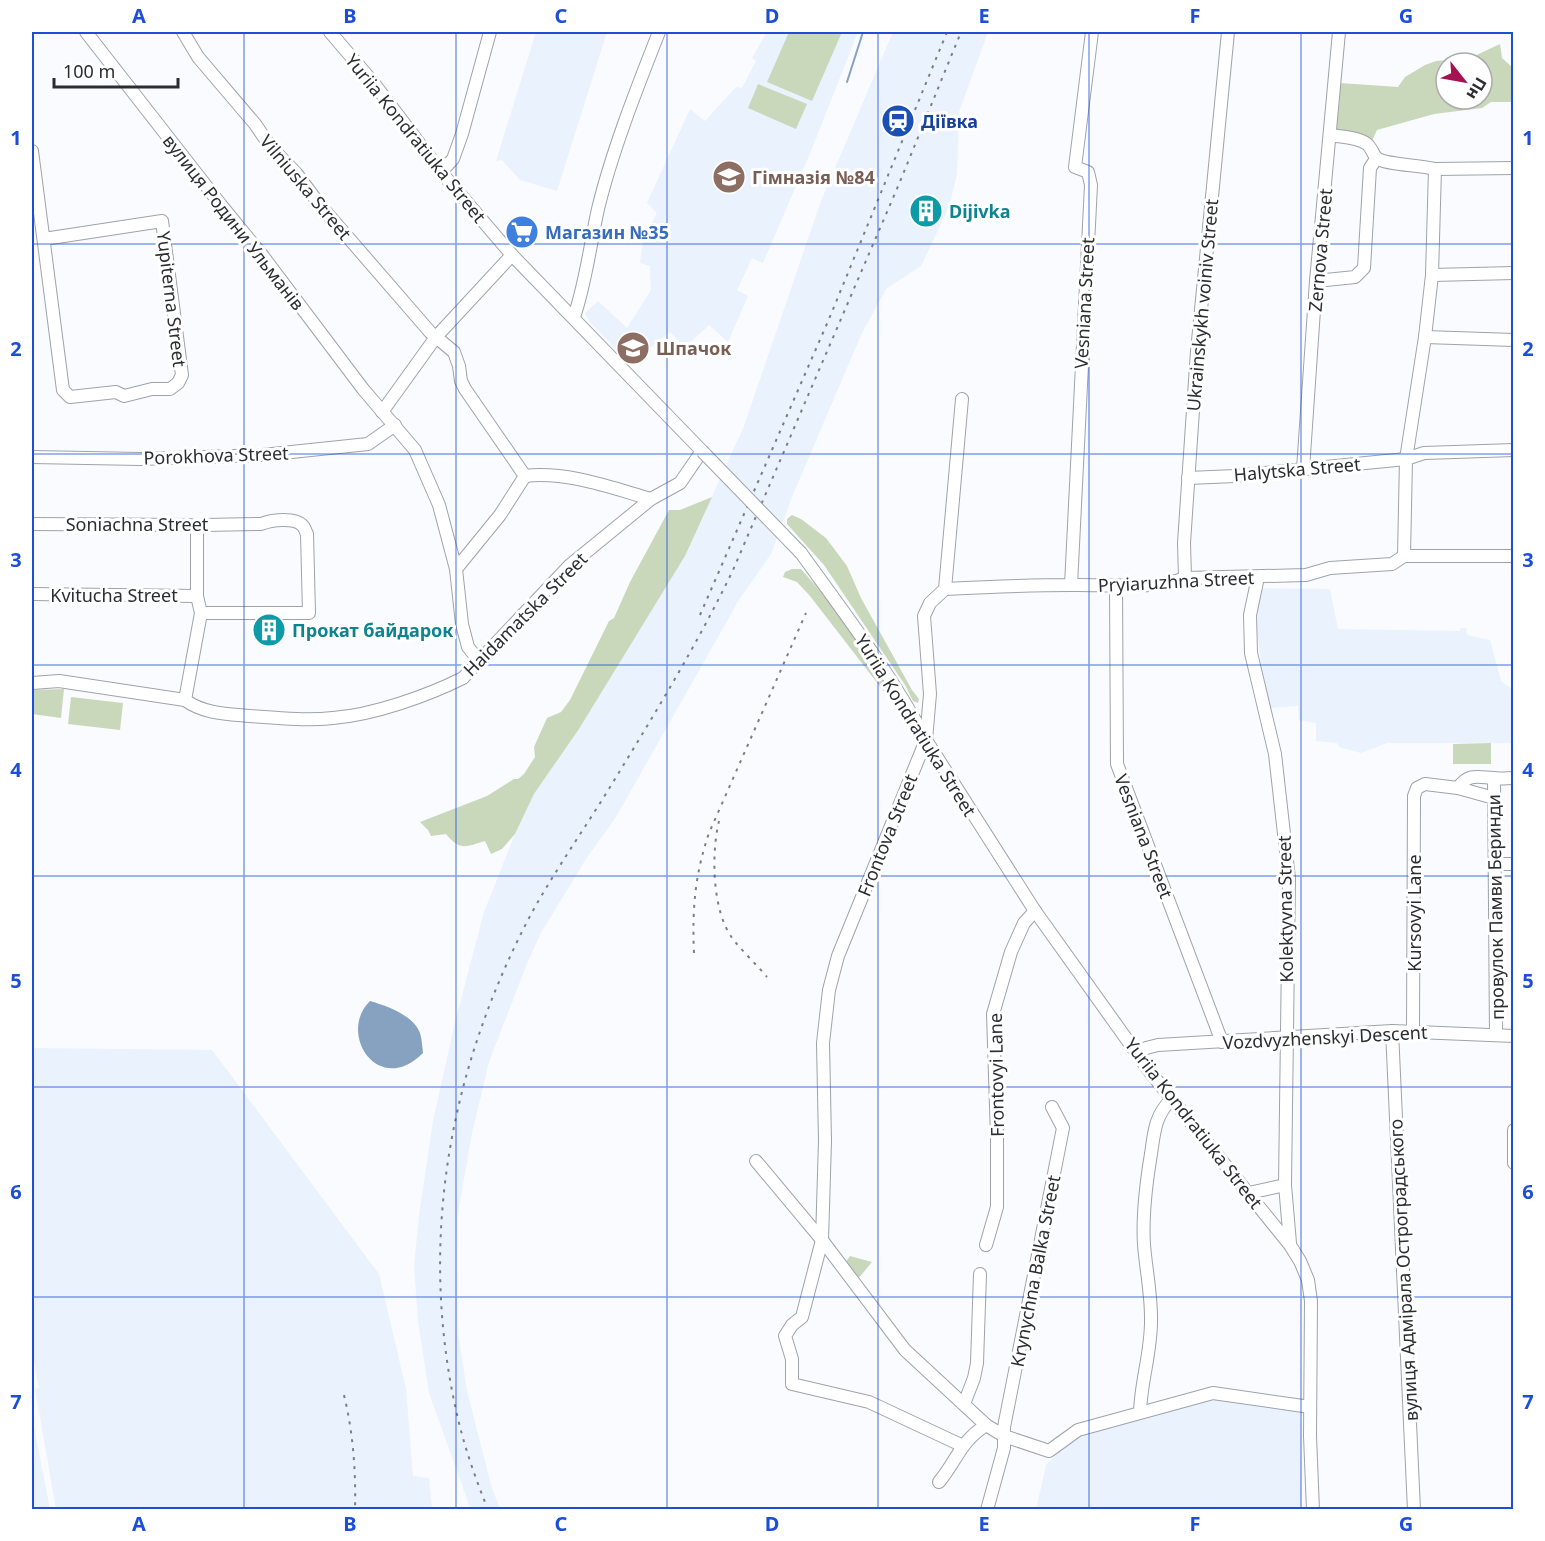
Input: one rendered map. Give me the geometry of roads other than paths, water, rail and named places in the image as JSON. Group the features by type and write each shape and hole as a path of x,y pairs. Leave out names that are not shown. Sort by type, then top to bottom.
{"street":[{"name":"вулиця Родини Ульманів","path":"86,32 221,206 262,255 363,389 415,450 439,505 456,569 462,624 468,647 480,662"},
{"name":"Vilniuska Street","path":"183,32 198,57 255,124 270,146 296,173 320,205 424,325 454,352 465,388 525,476"},
{"name":"Yuriia Kondratiuka Street","path":"330,32 372,81 441,172 512,255 801,553 861,636 911,712 926,740 1035,911 1171,1100 1290,1245 1308,1280 1311,1301 1310,1407 1313,1509"},
{"path":"441,172 453,159 462,134 490,32"},
{"path":"574,317 582,294 598,208 659,32"},
{"name":"Vesniana Street","path":"1071,585 1091,185 1088,172 1075,167 1092,32"},
{"name":"Ukrainskykh voiniv Street","path":"1185,578 1184,543 1197,351 1228,32"},
{"name":"Zernova Street","path":"1303,468 1316,281 1339,32"},
{"path":"1330,135 1368,144 1376,159 1385,162 1422,165 1435,169 1514,168"},
{"path":"32,151 44,239"},
{"path":"1316,281 1355,277 1364,268 1370,168 1376,159"},
{"path":"1404,556 1406,459 1432,275 1435,169"},
{"name":"Yupiterna Street","path":"162,221 182,375 178,383 170,389 152,389 124,396 116,392 70,397 63,390 44,239 162,221"},
{"path":"382,412 436,336 512,255"},
{"path":"1432,275 1514,273"},
{"path":"1425,337 1514,340"},
{"path":"945,590 962,399"},
{"name":"Porokhova Street","path":"32,457 141,459 263,455 368,444 384,435 394,425"},
{"name":"Halytska Street","path":"1188,478 1235,476 1406,459 1424,453 1514,450"},
{"name":"Haidamatska Street","path":"32,683 59,681 185,700 196,708 221,714 271,718 332,718 364,714 443,688 463,678 480,662 569,566 651,499 680,483 702,451"},
{"path":"456,569 500,515 525,476 540,474 594,483 651,499"},
{"name":"Soniachna Street","path":"32,524 190,525 196,528 204,525 295,521 302,525 307,534"},
{"path":"185,700 201,613 197,596 196,528"},
{"name":"Kvitucha Street","path":"201,613 309,613 307,534"},
{"name":"Pryiaruzhna Street","path":"945,590 1175,583 1185,578 1306,575 1330,568 1392,564 1404,556 1514,556"},
{"name":"Kolektyvna Street","path":"1258,577 1250,615 1251,653 1275,754 1289,878 1285,1185 1290,1245"},
{"name":"Vesniana Street","path":"1116,586 1117,764 1222,1041"},
{"name":"Frontova Street","path":"945,590 930,603 924,616 930,694 926,740 838,956 829,990 823,1043 825,1141 822,1240 802,1317 792,1325 785,1336 792,1359 792,1384 869,1402 962,1445"},
{"name":"Kvitucha Street","path":"32,594 197,596"},
{"path":"1494,798 1458,788 1463,781 1472,776 1514,778"},
{"name":"провулок Памви Беринди","path":"1494,778 1496,1035"},
{"name":"Kursovyi Lane","path":"1413,1030 1414,796 1417,788 1425,784 1458,788"},
{"path":"1495,864 1514,864"},
{"name":"Frontovyi Lane","path":"986,1245 997,1207 993,1014 1011,952 1024,923 1035,911"},
{"name":"Vozdvyzhenskyi Descent","path":"1137,1054 1146,1048 1158,1045 1392,1031 1413,1030 1514,1036"},
{"name":"вулиця Адмірала Остроградського","path":"1392,1031 1414,1509"},
{"path":"1140,1412 1148,1365 1151,1318 1143,1218 1157,1118 1171,1100"},
{"name":"Krynychna Balka Street","path":"987,1509 1004,1448 1004,1427 1064,1128 1052,1107"},
{"path":"1514,1130 1514,1163"},
{"path":"756,1161 822,1240 905,1350 986,1425 1004,1436 1049,1451 1078,1431 1213,1393 1310,1407"},
{"path":"1249,1193 1285,1185"},
{"path":"964,1404 977,1363 980,1274"},
{"path":"939,1482 962,1445 986,1425"}],"water":[{"path":"370,1001 406,1016 412,1021 420,1033 423,1053 406,1065 391,1068 378,1065 367,1056 360,1043 358,1029 361,1014"}],"waterway":[{"path":"847,82 863,32"}],"railway":[{"path":"700,615 829,319 947,32"},
{"path":"488,1510 459,1423 447,1358 441,1293 441,1228 448,1164 460,1101 478,1039 501,978 529,918 673,683 733,570 899,184 961,32"},
{"path":"694,953 696,892 700,863 709,833 806,613"},
{"path":"719,821 714,866 721,914 733,939 767,977"},
{"path":"344,1395 353,1452 355,1510"}],"place":[{"name":"Діївка","path":"898,121"},
{"name":"Гімназія №84","path":"729,177"},
{"name":"Dijivka","path":"926,211"},
{"name":"Магазин №35","path":"522,232"},
{"name":"Шпачок","path":"633,348"},
{"name":"Прокат байдарок","path":"269,630"}]}
